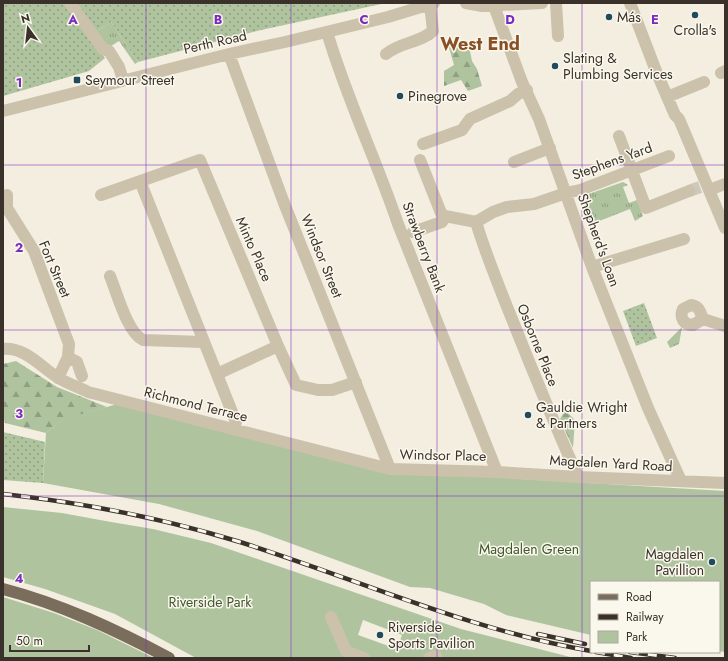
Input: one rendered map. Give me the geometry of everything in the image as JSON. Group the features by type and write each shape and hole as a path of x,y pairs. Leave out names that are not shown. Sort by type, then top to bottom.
{"main road":[{"path":"3,589 57,606 116,630 169,658"}],"street":[{"path":"70,3 103,49 109,51 120,67 124,80"},
{"path":"466,3 482,6 542,3"},
{"path":"556,3 558,36"},
{"path":"630,3 667,97 675,115 679,118 701,188 725,228"},
{"path":"386,54 392,49 428,36 433,32 432,4"},
{"name":"Perth Road","path":"3,111 229,54 327,32 407,12 432,4"},
{"name":"Shepherd's Loan","path":"494,6 522,82 527,90 550,148 592,267 648,408 682,482"},
{"name":"Strawberry Bank","path":"327,32 352,105 497,472"},
{"name":"Windsor Street","path":"229,54 284,203 390,469"},
{"path":"667,97 704,82"},
{"path":"423,144 462,130 470,119 510,101 518,94 527,90"},
{"path":"619,136 646,208 701,188 725,184"},
{"path":"514,162 550,148"},
{"name":"Stephens Yard","path":"566,192 580,190 669,156"},
{"name":"Minto Place","path":"101,195 200,160 278,346"},
{"path":"420,160 439,210 445,216 476,222 493,212 507,207 534,204 566,192"},
{"path":"140,181 236,422 234,429"},
{"name":"Fort Street","path":"7,195 7,208 34,251 70,344 68,357 58,378"},
{"path":"413,232 442,222 445,216"},
{"name":"Osborne Place","path":"476,222 486,253 536,380 578,477"},
{"path":"592,267 684,239"},
{"path":"110,276 130,328 138,337 143,340 203,342"},
{"path":"703,319 725,326"},
{"path":"217,374 278,346 296,385 318,390 332,390 356,382"},
{"name":"Richmond Terrace","path":"3,349 8,348 28,355 58,378 88,392 390,469"},
{"path":"68,357 77,362 82,376"},
{"name":"Windsor Place","path":"390,469 497,472"},
{"name":"Magdalen Yard Road","path":"497,472 725,483"},
{"path":"331,617 346,651 364,658"}],"green space":[{"path":"3,3 66,3 105,58 89,71 3,96"},
{"path":"76,3 386,3 261,30 138,62 111,22 96,32"},
{"path":"111,22 138,62 135,64 119,41 108,48 96,32"},
{"path":"468,41 472,61 477,69 482,86 468,91 461,80 444,86 444,71 454,65 448,44"},
{"path":"623,182 628,185 623,187 629,203 637,200 643,216 635,221 630,209 589,225 580,203 580,197"},
{"path":"644,303 657,338 636,346 623,311"},
{"path":"682,327 679,344 670,348 667,342"},
{"path":"16,361 57,387 107,407 63,420 46,433 5,423 3,417 3,364"},
{"name":"Magdalen Green","path":"121,403 387,471 725,491 725,652 720,651 720,581 590,581 590,635 506,615 484,604 430,588 410,587 257,531 159,504 43,483 46,433 64,419"},
{"path":"565,410 575,420 573,448 560,419"},
{"path":"3,432 45,442 43,483 3,480"},
{"name":"Riverside Park","path":"3,507 62,513 153,529 211,543 461,629 574,658 196,658 115,614 45,589 3,577","holes":["363,620 402,635 397,649 358,635"]},
{"path":"3,597 54,613 97,630 154,658 3,658"}],"tunnel":[{"path":"689,191 700,187"}],"railway":[{"path":"3,494 123,512 211,533 284,556 457,617 546,642 590,651"},
{"path":"538,634 585,644"},
{"path":"602,653 631,658"},
{"path":"638,653 675,658"}],"place":[{"name":"Crolla's","path":"695,15"},
{"name":"Más","path":"609,17"},
{"name":"Slating & Plumbing Services","path":"555,66"},
{"name":"Seymour Street","path":"77,80"},
{"name":"Pinegrove","path":"400,96"},
{"name":"Gauldie Wright & Partners","path":"528,415"},
{"name":"Magdalen Pavillion","path":"712,562"},
{"name":"Riverside Sports Pavilion","path":"380,635"}],"district":[{"name":"West End","path":"480,44"}]}
